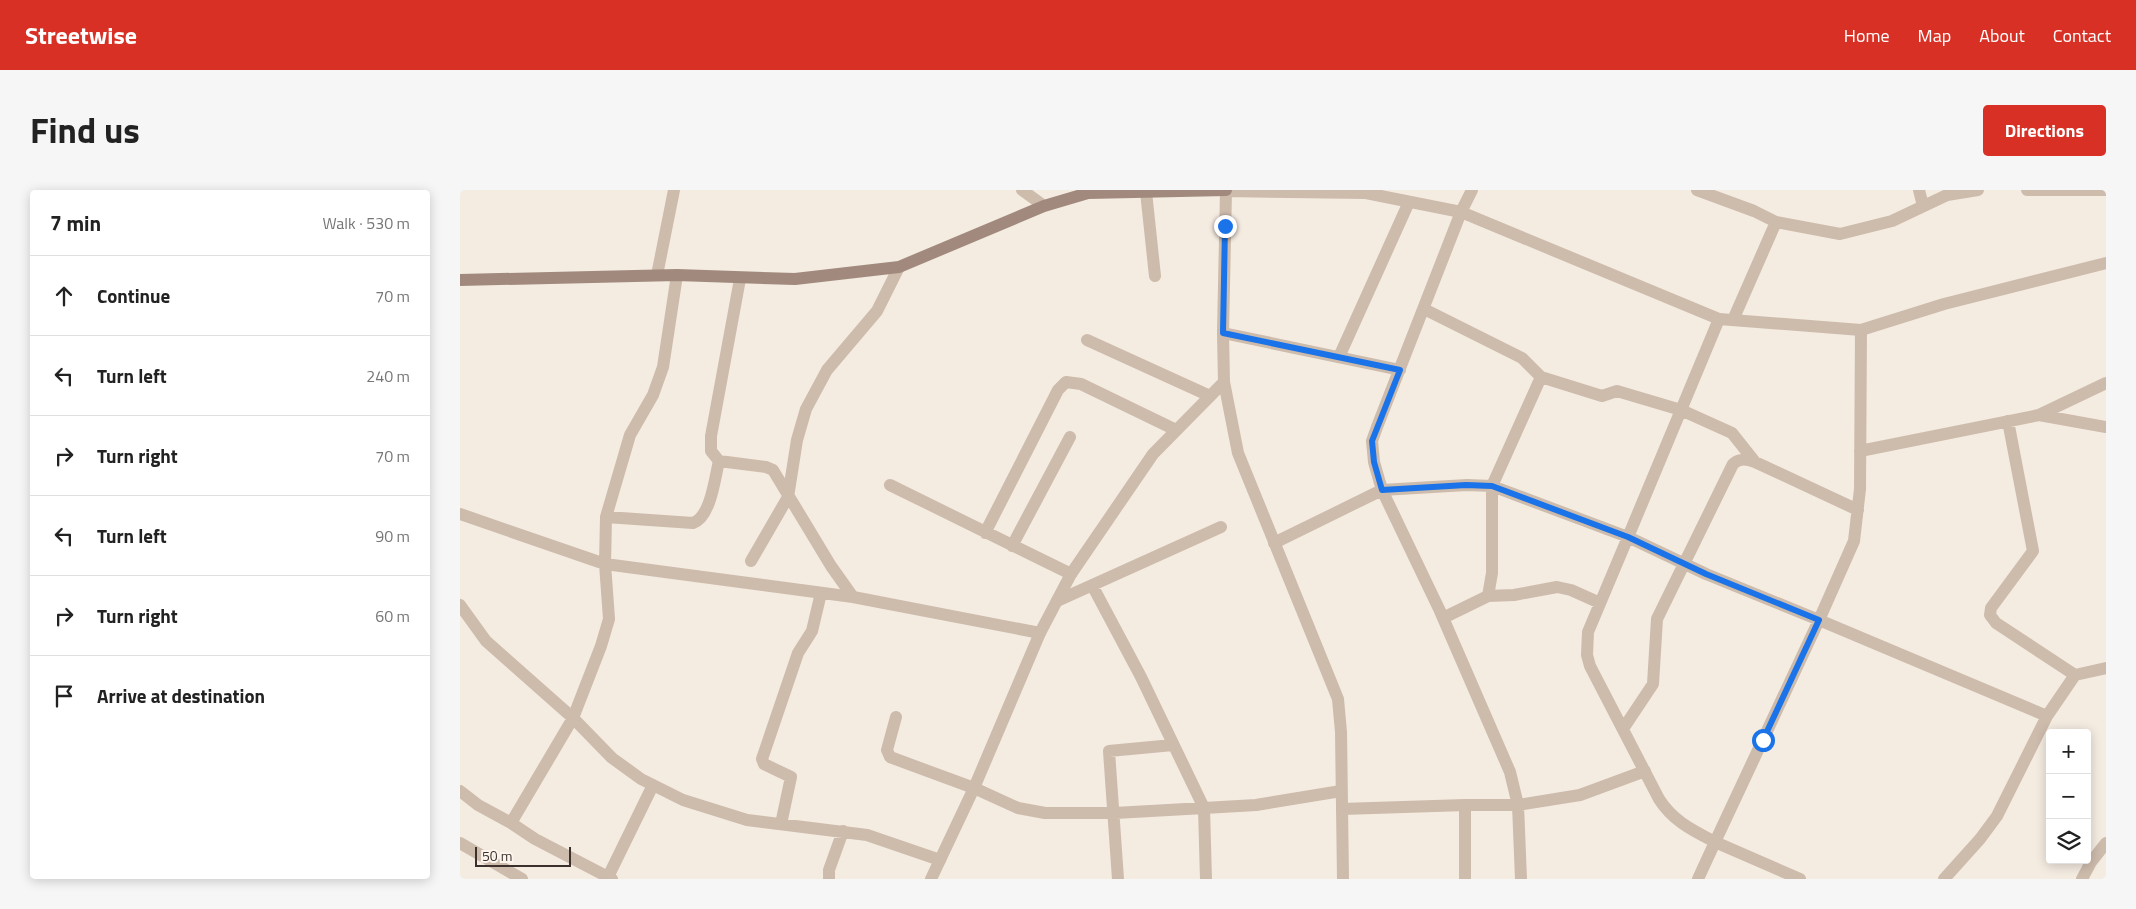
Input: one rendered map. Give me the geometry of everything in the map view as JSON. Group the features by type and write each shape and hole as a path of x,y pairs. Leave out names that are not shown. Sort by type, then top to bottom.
{"main road":[{"path":"460,280 677,275 740,279 795,279 899,267 1044,206 1088,193 1226,190"}],"street":[{"path":"657,276 674,190"},
{"path":"1022,190 1044,206"},
{"path":"1343,879 1341,732 1338,699 1238,453 1224,382 1223,333 1226,190 1366,193 1461,212 1719,319 1861,330 1944,304 2106,264"},
{"path":"1472,190 1461,212 1372,441 1374,462 1382,490 1443,618 1510,772 1518,805 1521,879"},
{"path":"1697,190 1754,211 1776,222 1840,234 1892,222 1948,195 1978,190"},
{"path":"1919,190 1923,206"},
{"path":"2027,190 2106,190"},
{"path":"1146,192 1155,276"},
{"path":"1339,357 1410,202"},
{"path":"1733,320 1776,222"},
{"path":"751,561 788,497 797,440 806,409 827,370 877,311 899,267"},
{"path":"511,823 573,718 609,619 605,564 606,517 630,435 653,395 663,367 677,275"},
{"path":"740,279 710,445 711,450 719,461 766,467 773,470 788,497 853,597"},
{"path":"1424,309 1522,358 1542,377 1602,396 1617,391 1681,410 1732,433 1755,462"},
{"path":"1719,319 1588,632 1587,655 1590,666 1667,812 1678,822 1715,842 1800,879"},
{"path":"1698,879 1854,541 1858,510 1860,450 1861,330"},
{"path":"1223,333 1400,370"},
{"path":"1086,340 1210,396"},
{"path":"1488,596 1492,574 1492,486 1542,377"},
{"path":"985,533 1058,390 1066,382 1081,384 1176,430"},
{"path":"931,879 974,788 1040,633 1071,574 1153,454 1224,382"},
{"path":"1860,450 2039,415 2106,383"},
{"path":"2039,415 2106,427"},
{"path":"2008,422 2033,551 1991,608 1990,615 1996,623 2075,675"},
{"path":"1012,546 1070,437"},
{"path":"1623,729 1653,684 1657,619 1733,464 1738,460 1744,459 1755,462 1858,510"},
{"path":"606,517 694,523 699,521 707,508 719,461"},
{"path":"890,485 1071,574"},
{"path":"1274,543 1382,490 1466,485 1492,486 1628,537 1684,564 2047,716"},
{"path":"460,514 605,564 853,597 1040,633"},
{"path":"1057,601 1221,527"},
{"path":"1092,585 1141,677 1204,808 1206,879"},
{"path":"1443,618 1488,596 1514,595 1557,587 1571,590 1600,603"},
{"path":"781,824 791,777 764,764 762,759 798,653 812,631 821,593"},
{"path":"460,605 486,641 573,718 612,758 652,785 683,800 747,820 867,835 940,860"},
{"path":"1944,879 1980,839 1997,816 2047,716 2075,675 2106,668"},
{"path":"896,717 887,750 890,757 974,788 1018,808 1045,813 1115,812 1256,805 1342,792"},
{"path":"1118,879 1115,812 1109,751 1173,745"},
{"path":"1342,809 1518,805 1580,795 1645,771"},
{"path":"460,791 478,805 535,839 610,878 652,785"},
{"path":"1464,805 1465,879"},
{"path":"829,879 829,870 844,831"},
{"path":"460,843 522,879"},
{"path":"2082,879 2106,843"}],"route":[{"path":"1225,226 1223,333 1400,370 1372,441 1374,462 1382,490 1466,485 1492,486 1628,537 1706,574 1819,620 1763,740"}]}
